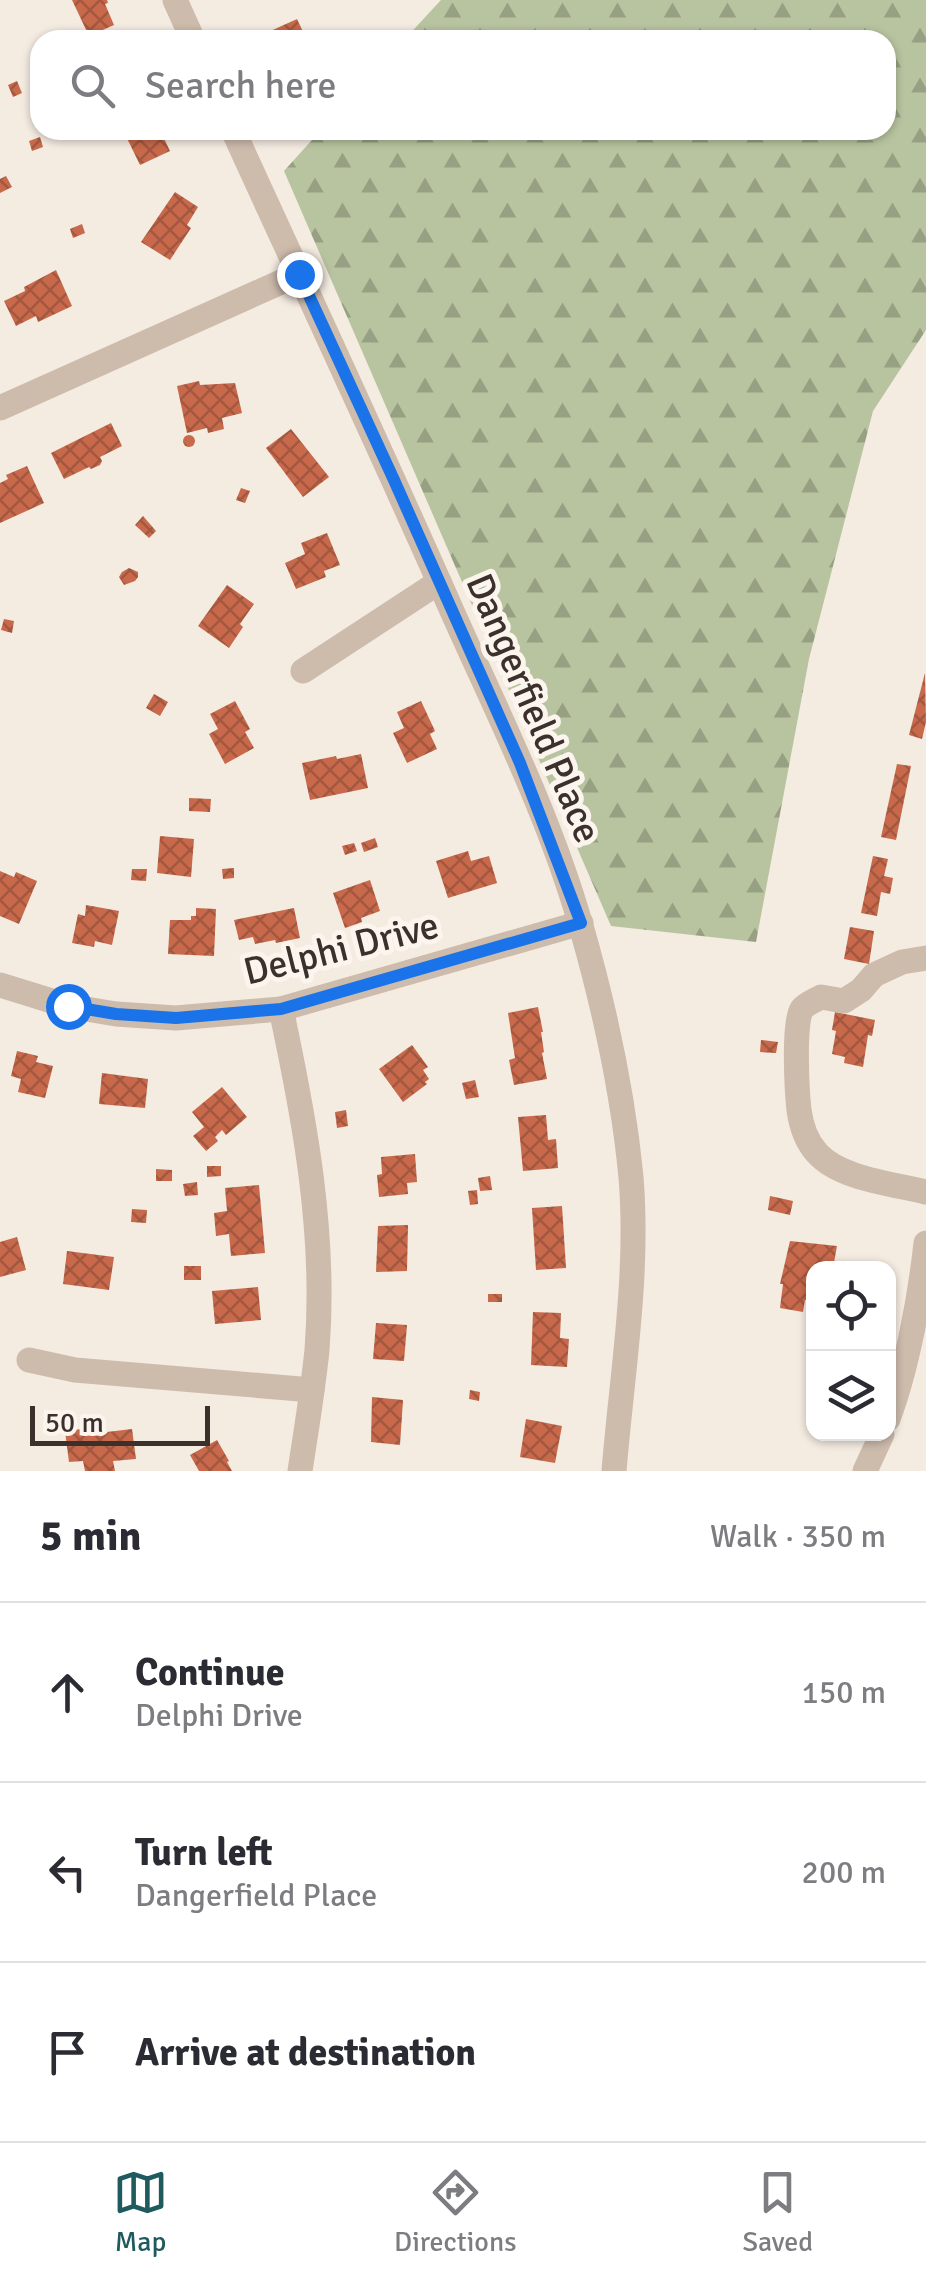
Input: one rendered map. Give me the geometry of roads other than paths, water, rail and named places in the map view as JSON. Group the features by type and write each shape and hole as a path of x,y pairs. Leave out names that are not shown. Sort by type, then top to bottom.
{"street":[{"path":"175,0 188,30"},
{"name":"Dangerfield Place","path":"238,140 520,763 581,923 604,1012 630,1178 632,1294 614,1471"},
{"path":"0,408 299,274"},
{"path":"303,671 439,582"},
{"name":"Delphi Drive","path":"0,984 68,1006 116,1014 176,1018 281,1009 581,923"},
{"path":"926,958 902,962 874,975 862,990 844,1000 822,996 803,1008 797,1025 800,1110 806,1137 816,1152 853,1174 926,1192"},
{"path":"281,1009 312,1179 318,1302 317,1348 300,1471"},
{"path":"896,1394 926,1243"},
{"path":"30,1360 75,1370 312,1390"},
{"path":"865,1471 879,1441"}]}
